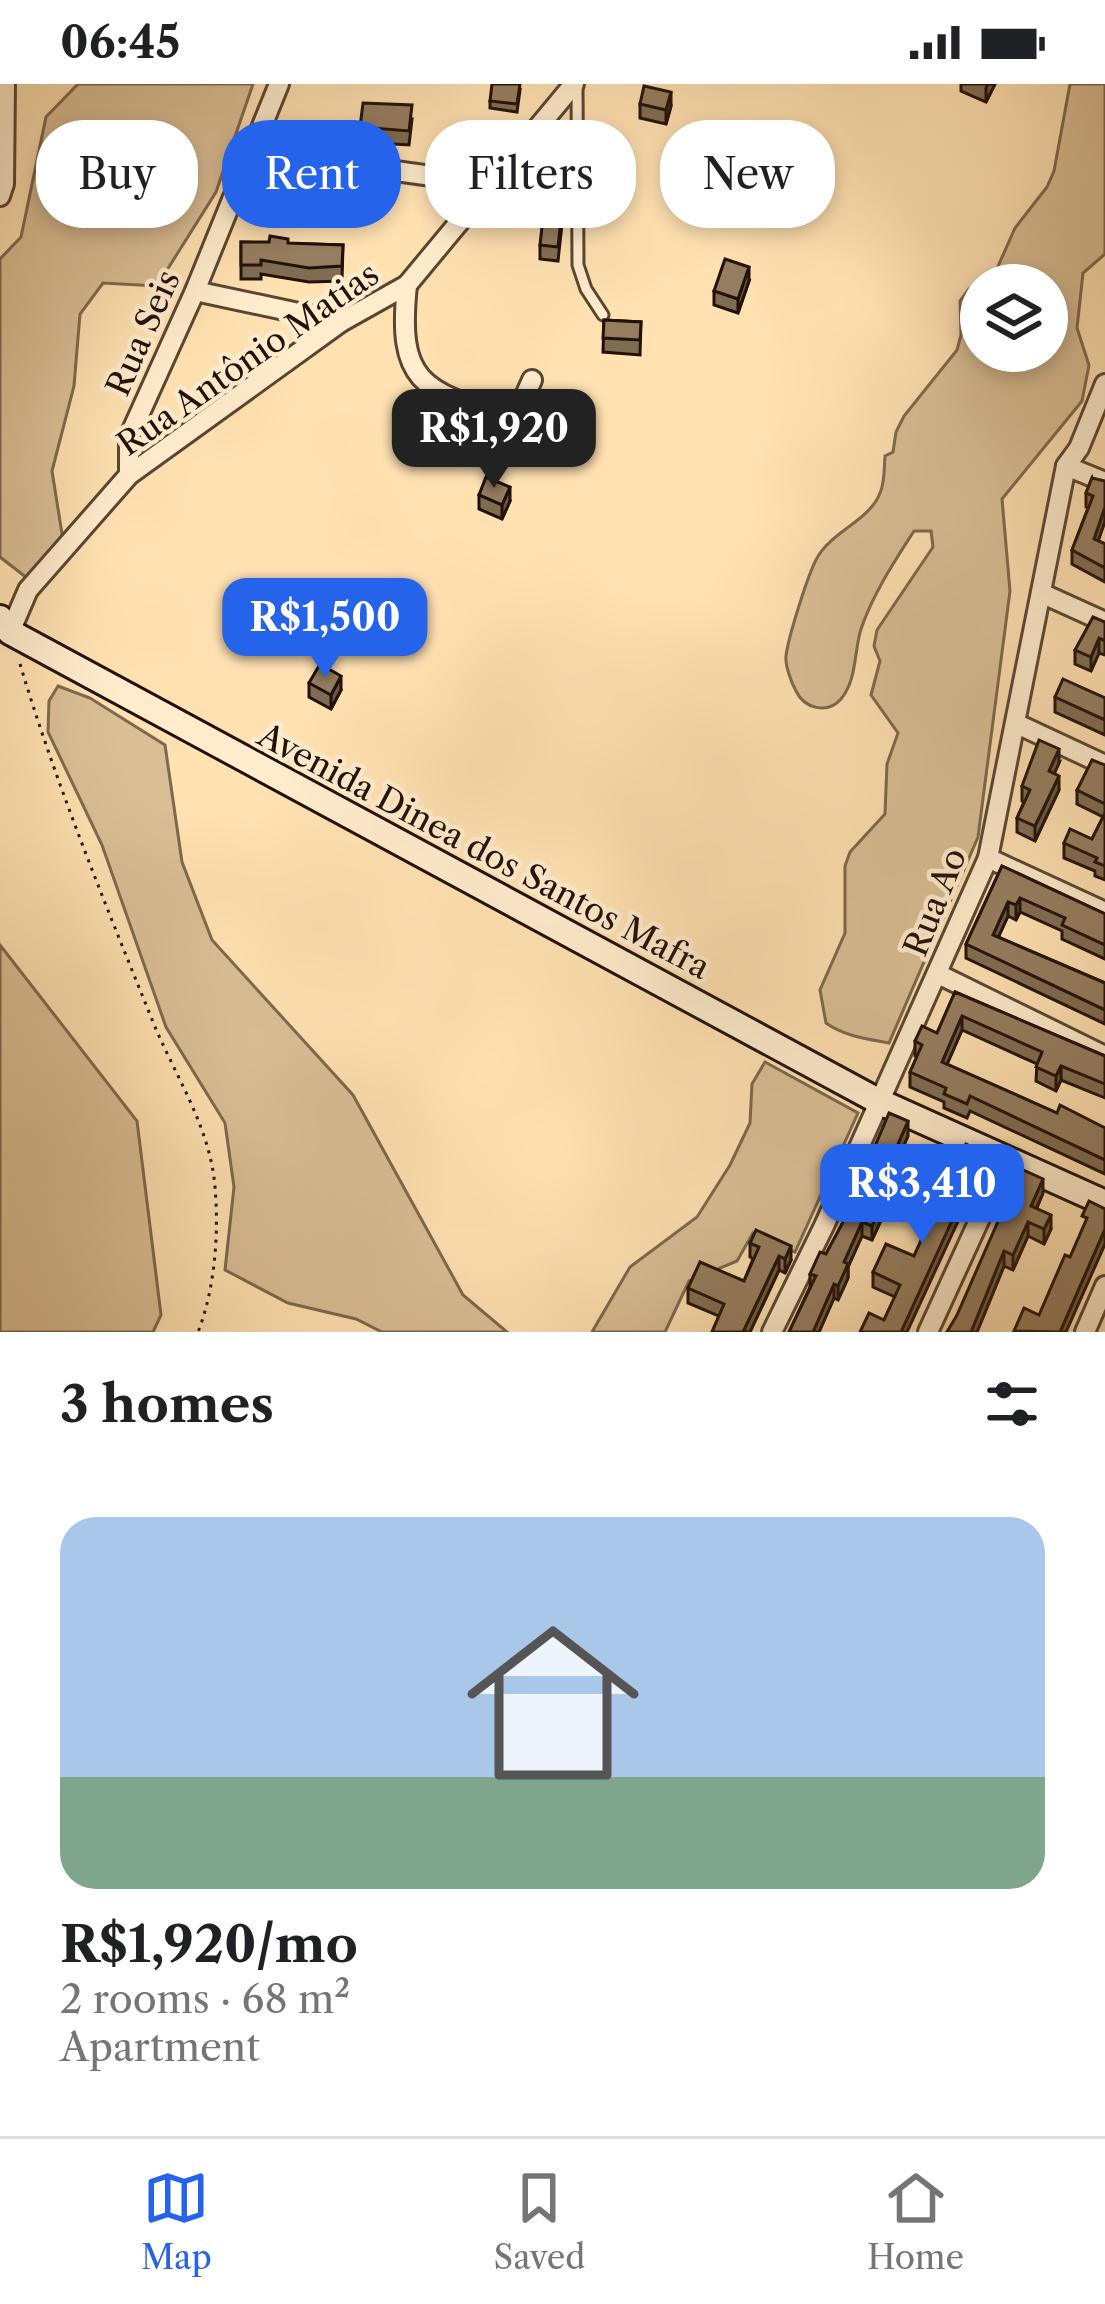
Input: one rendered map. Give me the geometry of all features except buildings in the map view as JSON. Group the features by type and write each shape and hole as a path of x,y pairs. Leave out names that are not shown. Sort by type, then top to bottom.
{"street":[{"path":"0,196 5,84"},
{"name":"Rua Seis","path":"264,120 279,84"},
{"name":"Rua Antônio Matias","path":"545,120 576,84"},
{"name":"Rua Seis","path":"129,475 129,437 222,223"},
{"name":"Rua Antônio Matias","path":"5,625 28,590 129,475 341,322 407,285 453,228"},
{"path":"407,285 402,326 407,351 415,371 430,388 507,418 520,407 532,380"},
{"path":"194,291 341,322"},
{"name":"Rua Ao","path":"772,1332 988,858 1066,466 1079,448 1105,384"},
{"path":"1066,466 1105,482"},
{"path":"1041,593 1105,622"},
{"name":"Avenida Dinea dos Santos Mafra","path":"5,625 878,1101 1105,1203"},
{"path":"1016,724 1105,765"},
{"path":"988,858 1105,912"},
{"path":"938,974 1105,1056"},
{"path":"928,1332 1008,1157"},
{"path":"1085,1332 1105,1286"}],"lane":[{"path":"576,84 578,265 602,315"}],"path":[{"path":"5,625 39,729 153,1022 202,1127 215,1186 213,1271 198,1332"}],"shaded area":[{"path":"78,84 253,84 241,120 222,120 222,174 198,221 198,120 46,117"},
{"path":"1070,84 1105,84 1105,254 1083,273 1077,328 1089,365 1082,401 1002,499 1010,591 978,837 889,1043 826,1023 820,990 845,933 845,866 850,852 885,814 887,764 898,733 871,695 880,661 874,646 877,630 933,547 931,531 914,531 885,578 861,629 850,683 835,704 816,707 804,702 787,669 788,647 817,558 875,502 883,484 885,456 893,452 904,416 957,350 960,339 960,372 1068,372 1068,264 999,264 1015,228 1047,187"},
{"path":"36,165 36,228 193,228 157,286 103,283 80,314 74,386 52,471 63,540 27,578 0,557 0,259 21,237"},
{"path":"58,686 90,698 165,745 182,862 212,940 353,1095 463,1295 507,1332 382,1332 356,1319 288,1303 225,1270 234,1187 225,1123 166,1027 102,845 48,732 49,701"},
{"path":"0,945 137,1121 161,1315 153,1332 0,1332"},
{"path":"765,1062 858,1113 795,1252 753,1233 737,1261 689,1281 665,1332 592,1332 630,1267 697,1217 750,1123 752,1084"}]}
